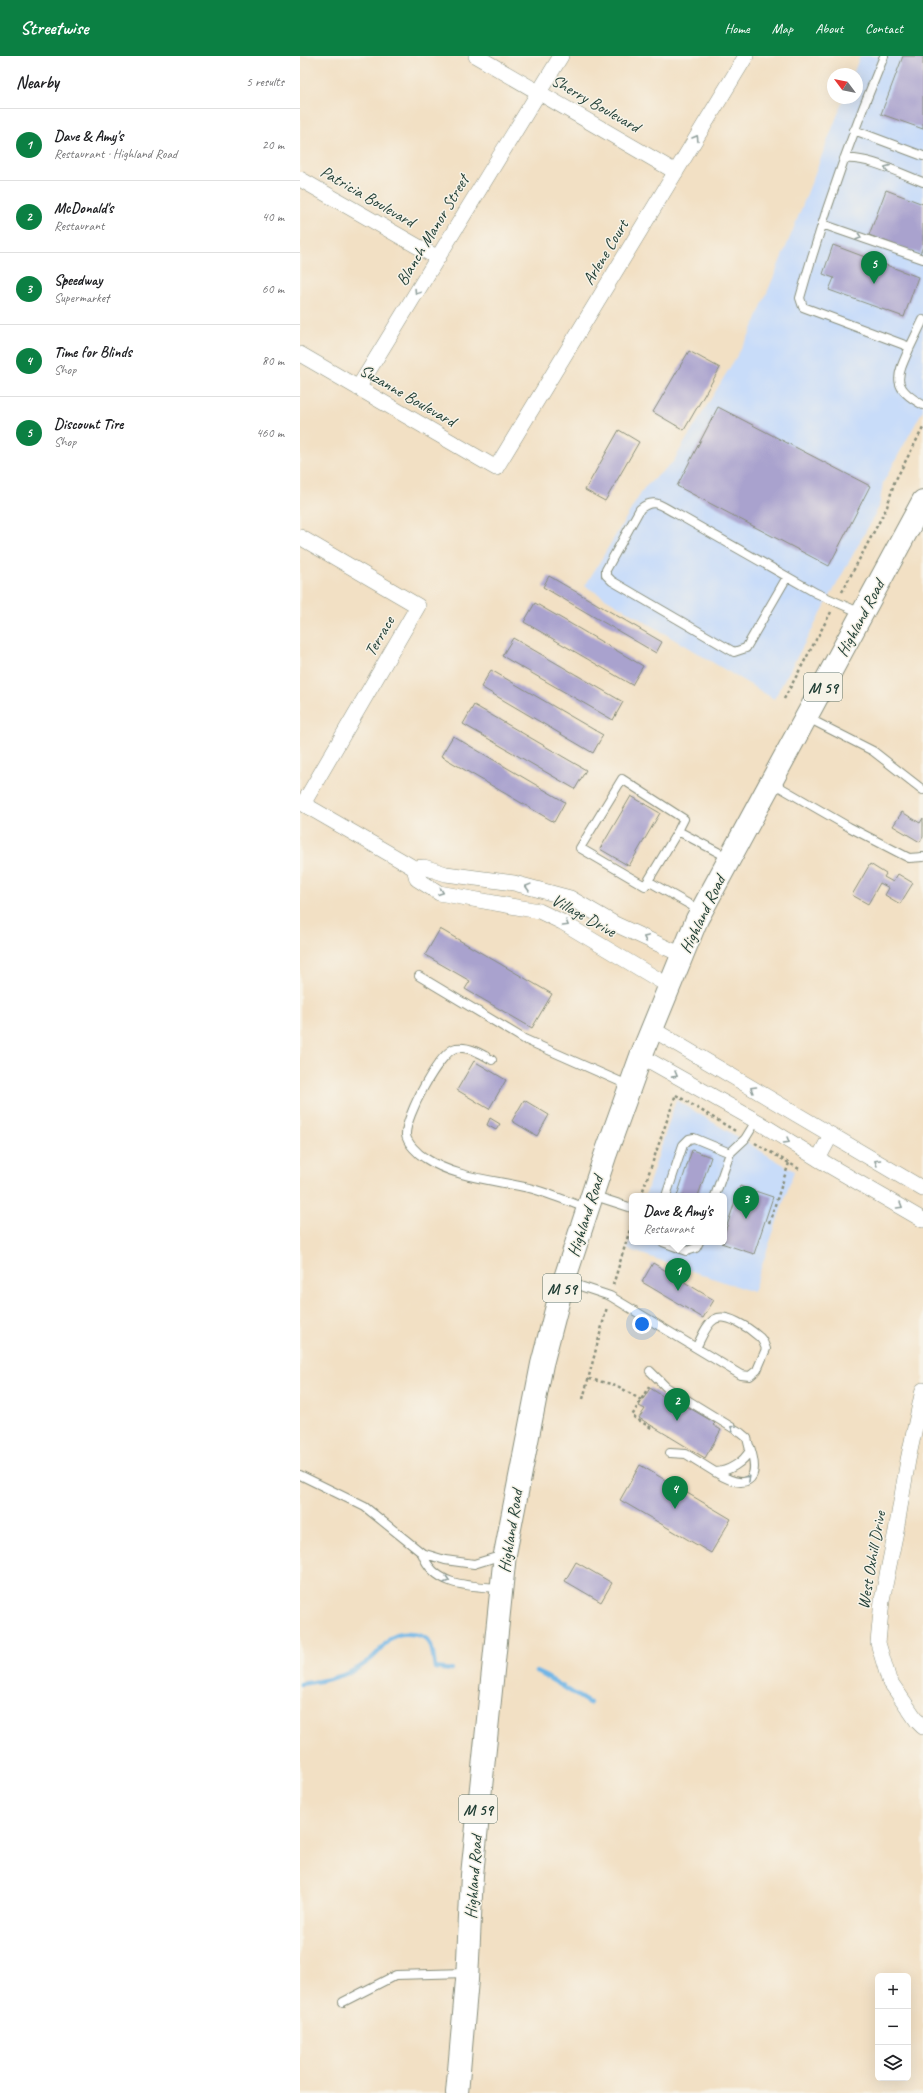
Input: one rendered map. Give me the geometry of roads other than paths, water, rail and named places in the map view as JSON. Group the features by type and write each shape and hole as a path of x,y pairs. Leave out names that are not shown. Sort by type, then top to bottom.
{"highway":[{"name":"Highland Road","path":"457,2093 467,1973 472,1875 505,1554 542,1364 564,1281 589,1201 641,1056 682,955 702,911 770,782 807,717 923,501"}],"street":[{"name":"Sherry Boulevard","path":"476,56 676,172"},
{"path":"538,92 560,56"},
{"name":"Arlene Court","path":"496,468 746,56"},
{"name":"Blanch Manor Street","path":"358,388 538,92"},
{"name":"Patricia Boulevard","path":"300,179 438,258"},
{"name":"Suzanne Boulevard","path":"300,354 496,468"},
{"name":"Terrace","path":"300,537 418,606 302,803"},
{"name":"Village Drive","path":"302,803 414,868 424,867 446,874 514,883 570,898 615,924 682,955"},
{"name":"Village Drive","path":"414,868 417,879 439,893 539,911 562,922 669,986"},
{"path":"652,1029 923,1189"},
{"path":"641,1056 758,1122 923,1220"},
{"path":"758,1122 773,1101"},
{"path":"818,1159 831,1135"},
{"name":"West Oxhill Drive","path":"923,1390 908,1460 882,1600 878,1643 889,1680 917,1721 923,1727"}],"lane":[{"path":"884,56 854,130 822,224 800,298 804,307 910,347"},
{"path":"854,130 923,156"},
{"path":"844,159 856,158 867,161 923,182"},
{"path":"822,224 923,259"},
{"path":"923,320 900,368 899,384 902,391 923,405"},
{"path":"787,577 746,648 734,652 612,581 606,574 606,570 640,509 647,503 653,502 816,593 837,600 862,613"},
{"path":"807,717 873,751 923,790"},
{"path":"622,779 684,819 678,831 645,886 580,848 622,779"},
{"path":"770,782 849,827 909,858 923,857"},
{"path":"678,831 730,858"},
{"path":"648,881 702,911"},
{"path":"419,976 524,1039 630,1086"},
{"path":"492,1060 478,1052 462,1048 454,1049 444,1056 416,1101 406,1124 406,1136 412,1146 424,1158 455,1172 589,1201 629,1208"},
{"path":"716,1193 730,1153 745,1139 758,1122"},
{"path":"667,1193 683,1145 688,1139 694,1138 730,1153"},
{"path":"670,1245 687,1251 696,1248 698,1245"},
{"path":"564,1281 610,1296 696,1348 741,1375 750,1376 757,1370 766,1349 758,1336 730,1320 723,1318 717,1318 710,1322 696,1348"},
{"path":"650,1371 666,1387 741,1433 749,1444 755,1462 755,1469 748,1480 743,1483 736,1483 686,1454 670,1453"},
{"path":"715,1472 727,1470 743,1460 750,1450 749,1444"},
{"path":"300,1475 365,1507 422,1553 445,1560 474,1564 505,1554"},
{"path":"422,1553 425,1562 438,1577 465,1585 501,1588"},
{"path":"343,2002 396,1975 467,1973"}],"waterway":[{"path":"300,1684 326,1680 351,1672 370,1660 392,1637 402,1634 424,1637 428,1640 432,1649 435,1668 452,1670"},
{"path":"536,1672 556,1682 589,1703"}],"place":[{"name":"Discount Tire","path":"874,284"},
{"name":"Speedway","path":"746,1219"},
{"name":"Dave & Amy's","path":"678,1291"},
{"name":"McDonald's","path":"677,1421"},
{"name":"Time for Blinds","path":"675,1509"}]}
